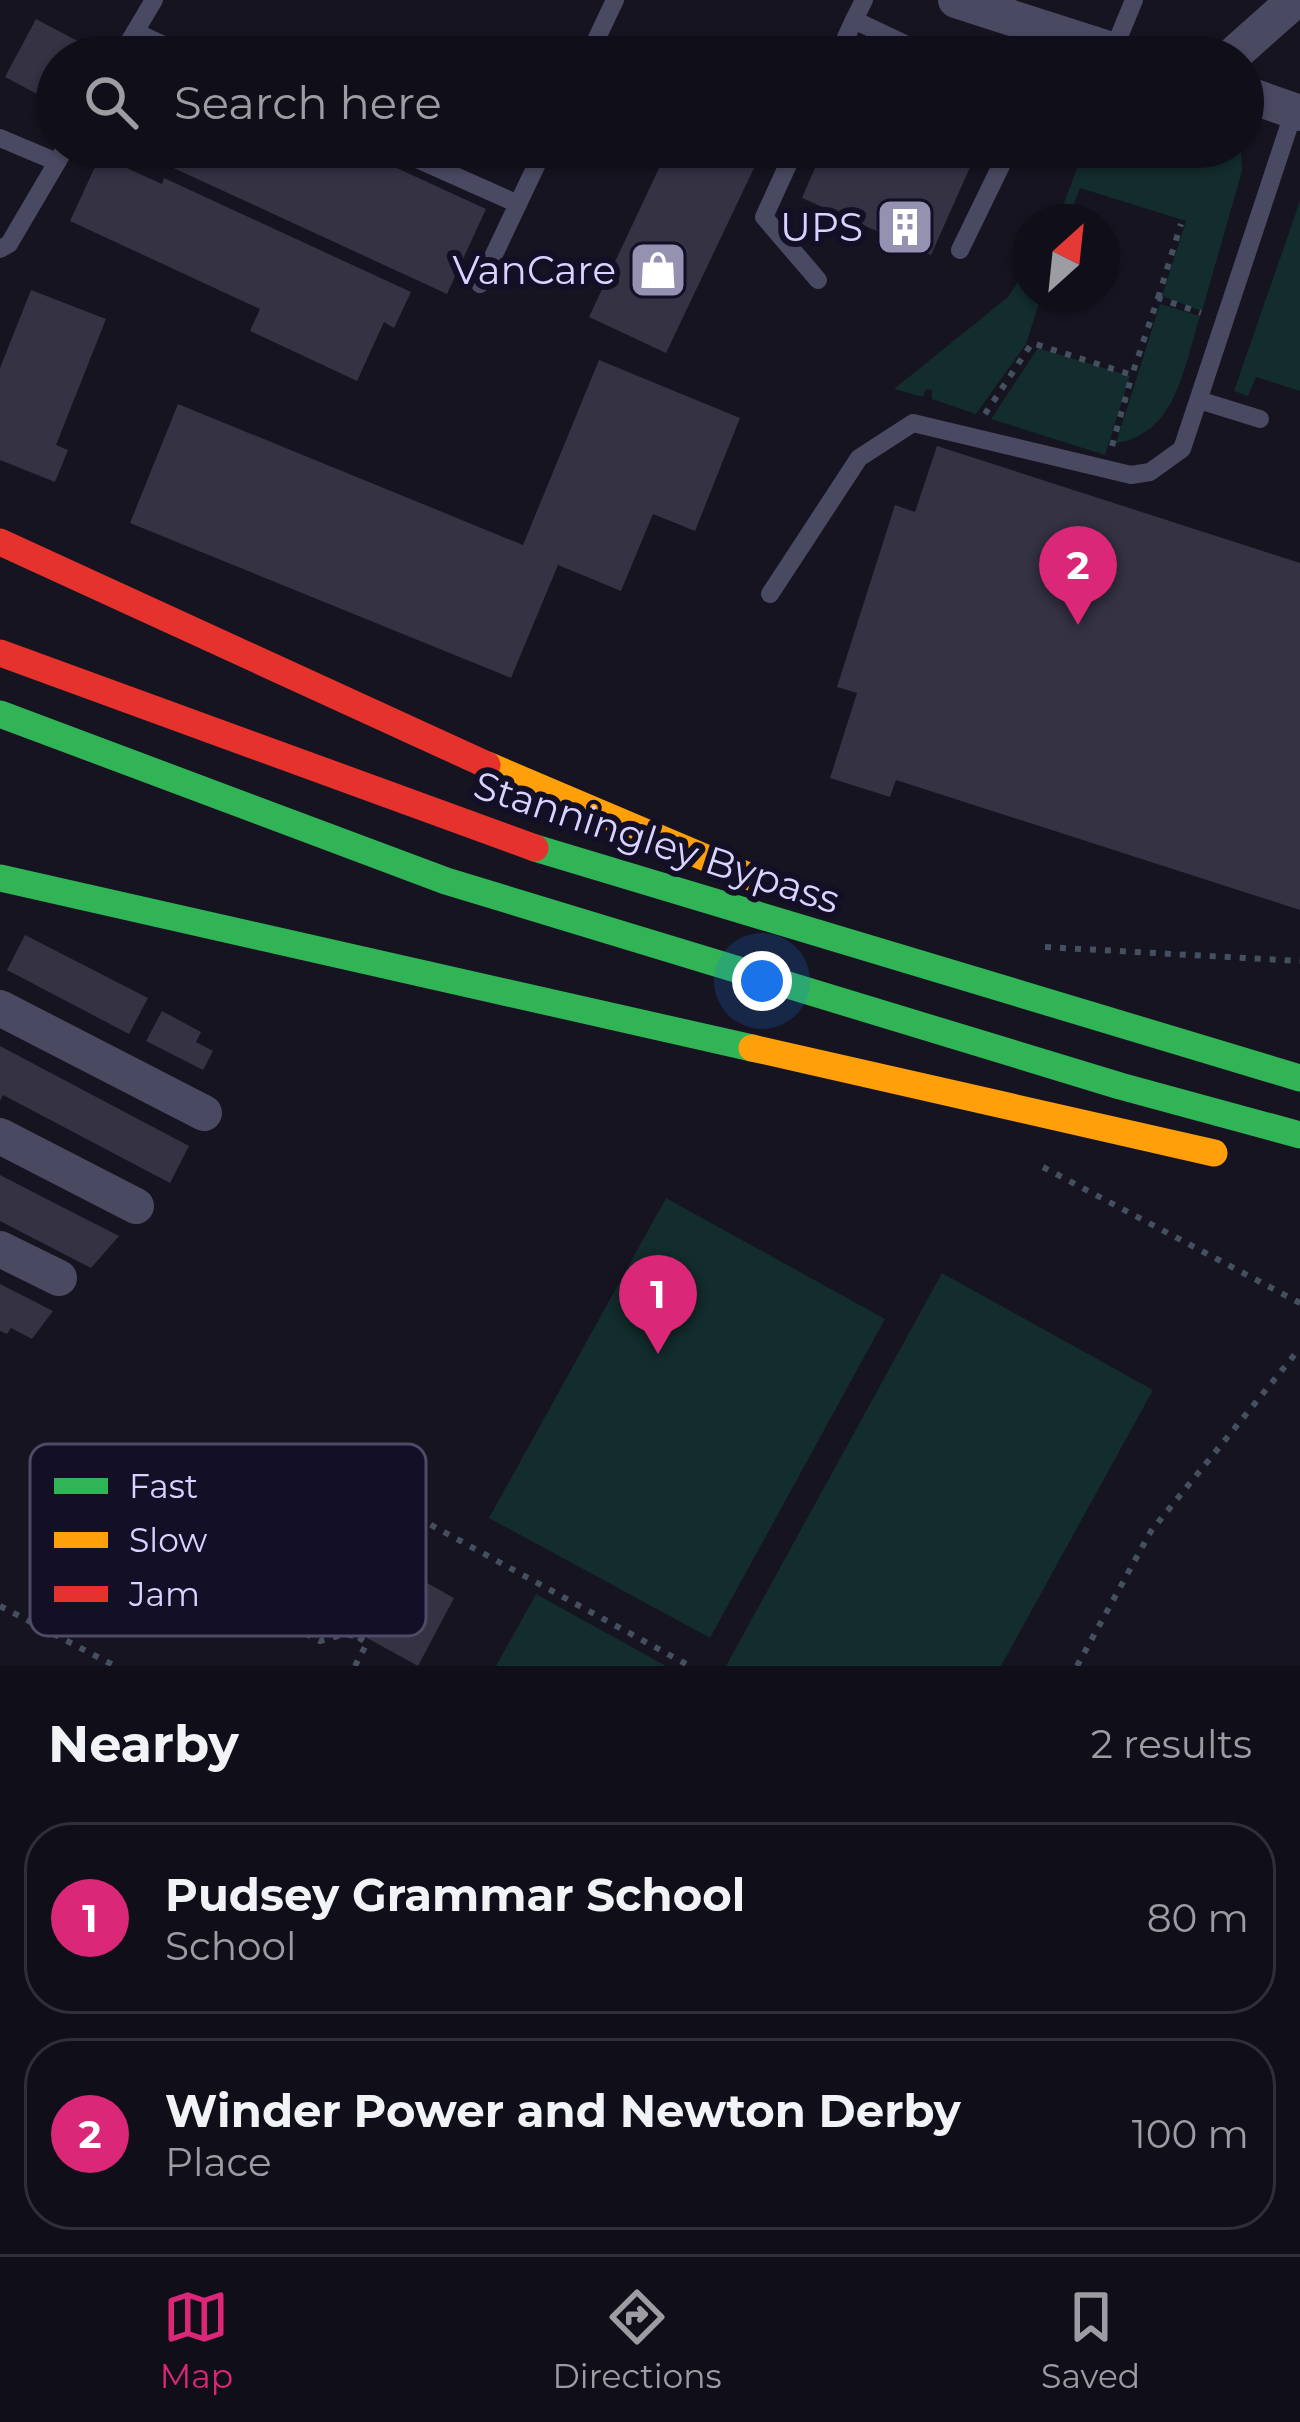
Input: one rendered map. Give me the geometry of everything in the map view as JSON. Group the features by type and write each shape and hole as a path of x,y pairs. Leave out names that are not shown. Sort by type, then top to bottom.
{"highway":[{"path":"0,542 486,765 729,865 932,971"},
{"name":"Stanningley Bypass","path":"0,653 529,846 1300,1078"},
{"path":"0,714 446,880 1120,1086 1300,1135"},
{"path":"0,878 1231,1157"}],"street":[{"path":"956,0 1037,36"},
{"path":"1255,36 1295,0"},
{"path":"1264,100 1297,112"},
{"path":"0,1008 205,1113"},
{"path":"0,1136 136,1206"},
{"path":"0,1249 59,1278"}],"lane":[{"path":"133,36 154,0"},
{"path":"598,36 615,0"},
{"path":"847,36 864,0"},
{"path":"1126,36 1133,0"},
{"path":"854,20 888,36"},
{"path":"135,32 144,36"},
{"path":"770,594 859,458 913,423 1132,475 1168,461 1182,449 1297,112"},
{"path":"0,138 36,148"},
{"path":"0,249 9,244 53,168"},
{"path":"437,168 518,204"},
{"path":"480,284 535,168"},
{"path":"786,168 764,217 818,280"},
{"path":"961,250 1000,168"},
{"path":"1202,401 1260,419"}],"path":[{"path":"1105,468 1181,224"},
{"path":"1157,298 1227,321"},
{"path":"969,436 1032,343 1132,375"},
{"path":"1033,1162 1300,1303"},
{"path":"1077,1666 1151,1531 1300,1348"},
{"path":"426,1522 686,1664"},
{"path":"0,1606 30,1622"},
{"path":"58,1636 116,1666"},
{"path":"354,1636 367,1642 355,1666"}],"green space":[{"path":"1077,168 1242,168 1202,311 1162,296 1186,221 1080,188 1074,204 1064,204"},
{"path":"1300,201 1300,391 1256,377 1248,396 1234,391"},
{"path":"1012,291 1012,312 1036,312 1026,344 976,414 932,399 932,390 926,389 923,397 894,389"},
{"path":"1160,304 1200,316 1182,376 1153,426 1116,443"},
{"path":"1038,348 1130,376 1105,455 991,419"},
{"path":"666,1198 885,1319 710,1638 489,1518"},
{"path":"942,1273 1153,1390 1001,1666 726,1666"},
{"path":"536,1594 666,1666 496,1666"}],"building":[{"path":"36,19 68,36 36,36 36,93 5,77"},
{"path":"94,168 127,168 162,184 164,178 411,292 394,328 384,322 357,381 250,331 260,309 70,221"},
{"path":"174,168 397,168 486,209 447,294"},
{"name":"VanCare","path":"659,168 754,168 666,353 589,317"},
{"name":"UPS","path":"815,168 970,168 931,255 802,198"},
{"path":"31,290 106,319 56,445 68,450 55,482 0,460 0,368"},
{"path":"599,360 740,418 695,531 653,514 621,591 558,565 511,678 130,523 178,404 523,545"},
{"path":"937,446 1300,563 1300,910 896,780 890,797 830,778 857,693 837,687 895,505 915,512"},
{"path":"25,935 148,998 129,1034 7,970"},
{"path":"162,1011 201,1032 196,1042 213,1051 203,1070 146,1041"},
{"path":"0,1046 189,1146 170,1183 3,1095 0,1101"},
{"path":"0,1175 119,1236 91,1268 0,1221"},
{"path":"0,1284 53,1311 32,1339 11,1328 7,1334 0,1331"},
{"path":"426,1582 454,1598 418,1666 367,1638 426,1636"}],"traffic: fast":[{"path":"0,714 446,881 1120,1086 1300,1135"},
{"path":"535,848 1300,1078"},
{"path":"0,878 752,1048"}],"traffic: slow":[{"path":"487,765 753,878"},
{"path":"752,1048 1214,1153"}],"traffic: jam":[{"path":"0,542 487,765"},
{"path":"0,653 535,848"}],"place":[{"name":"UPS","path":"905,227"},
{"name":"VanCare","path":"658,270"},
{"name":"Winder Power and Newton Derby","path":"1078,625"},
{"name":"Pudsey Grammar School","path":"658,1354"}]}
